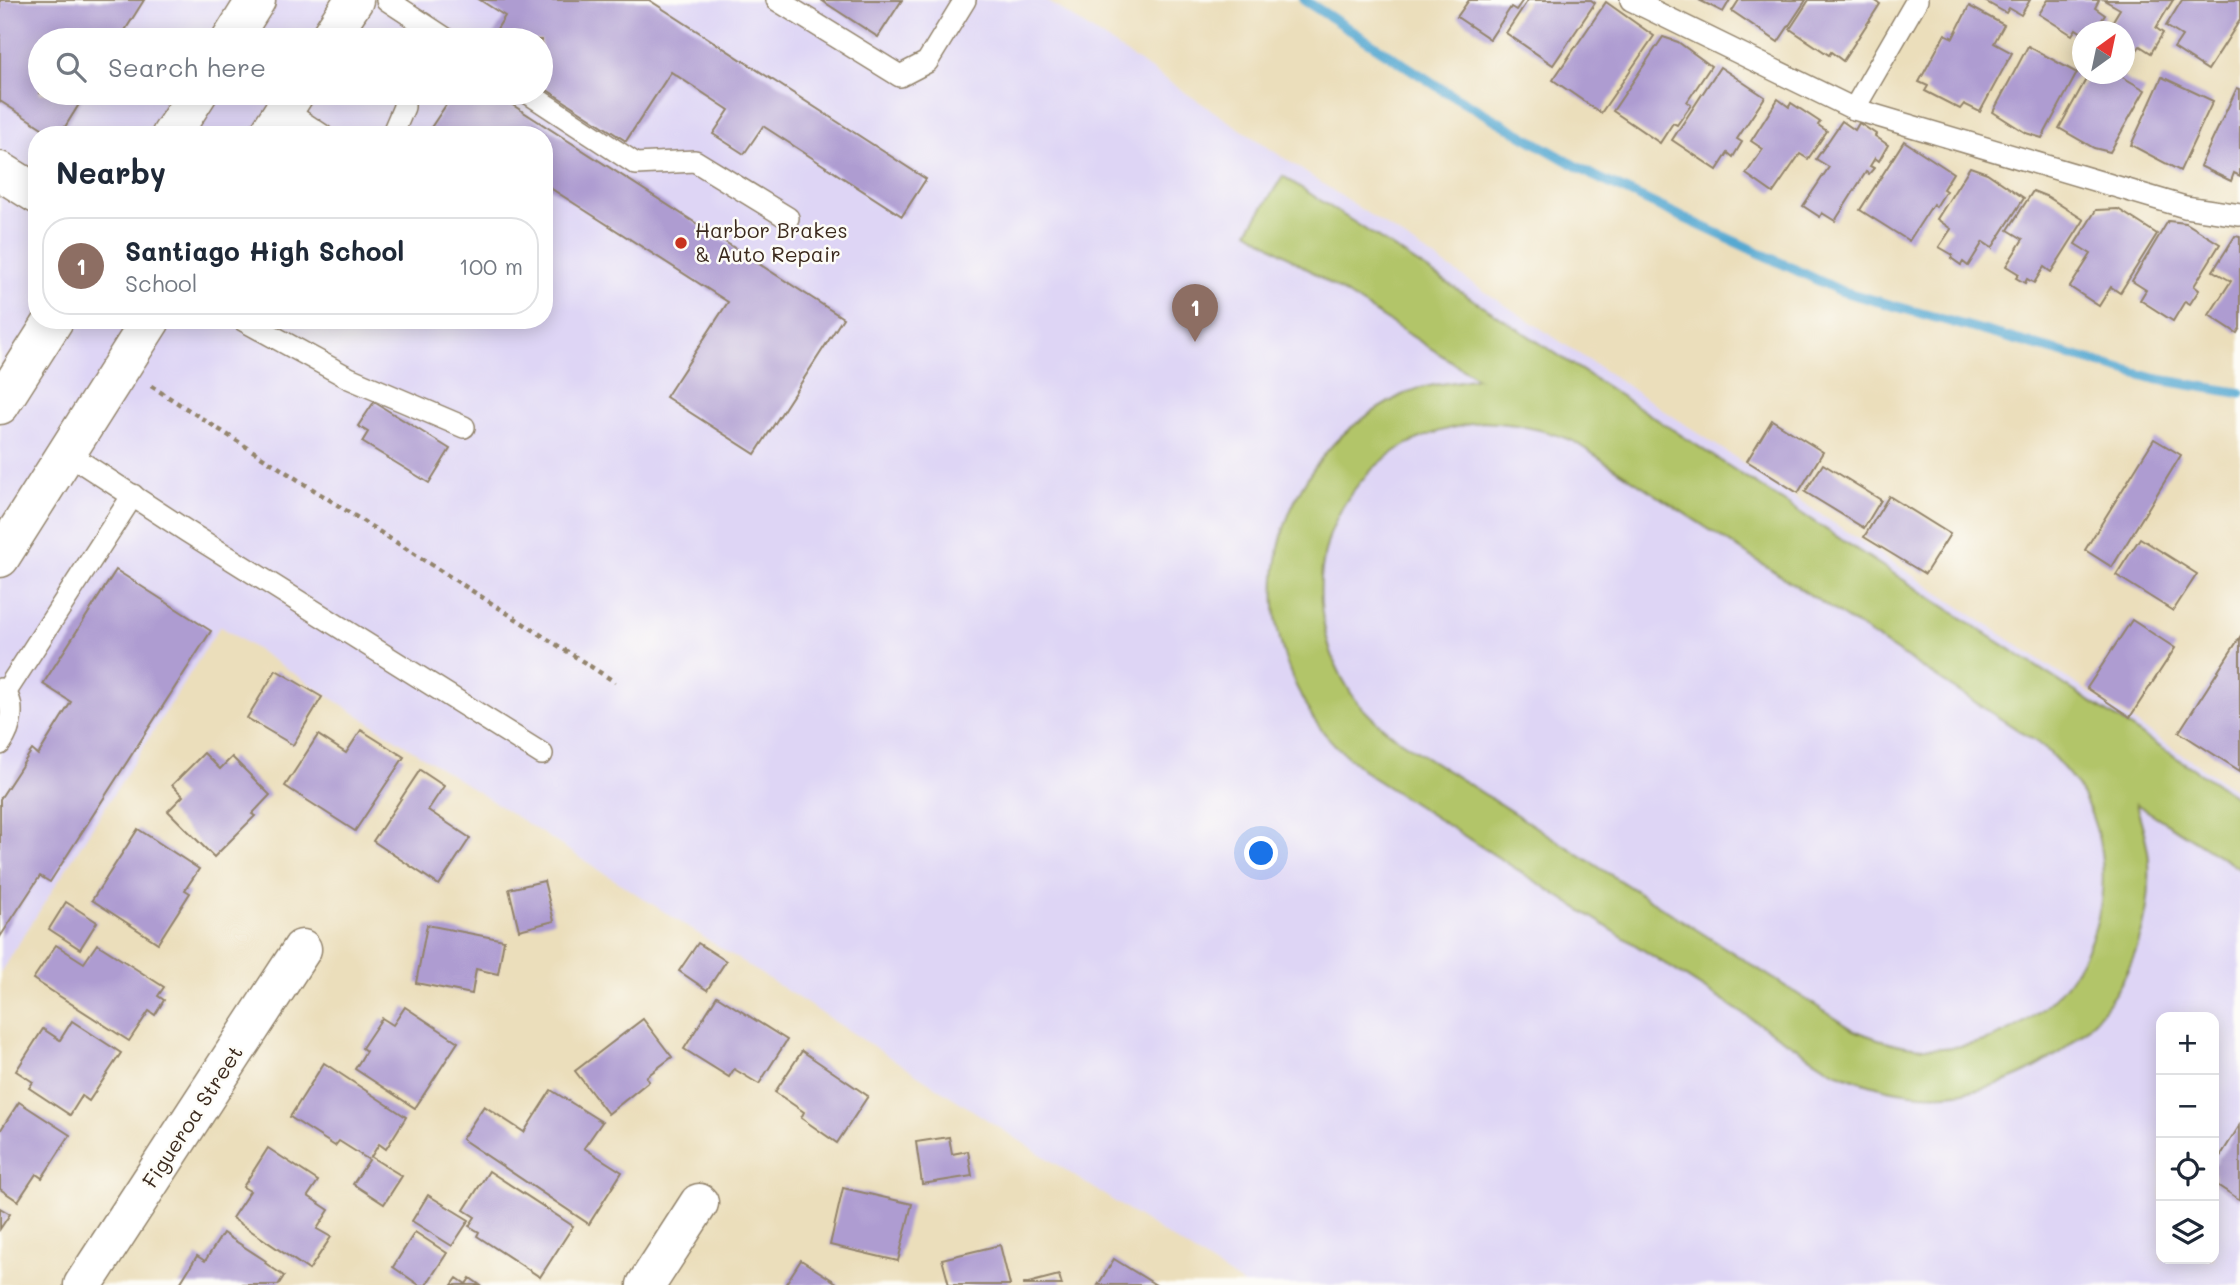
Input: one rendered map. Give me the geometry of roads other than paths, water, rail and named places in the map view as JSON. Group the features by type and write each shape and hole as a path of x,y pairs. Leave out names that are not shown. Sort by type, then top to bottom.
{"street":[{"path":"238,28 256,0"},
{"path":"177,126 190,105"},
{"path":"0,171 28,188"},
{"path":"0,405 48,329"},
{"path":"0,558 144,329"},
{"name":"Figueroa Street","path":"83,1285 302,948"},
{"path":"646,1285 699,1202"}],"lane":[{"path":"387,0 430,28"},
{"path":"777,0 900,76 927,62 965,0"},
{"path":"1631,0 1854,109 2185,207 2240,215"},
{"path":"1854,109 1917,0"},
{"path":"396,126 404,105"},
{"path":"546,105 636,164 695,161 788,218"},
{"path":"282,112 306,126"},
{"path":"260,329 349,377 464,428"},
{"path":"67,453 542,754"},
{"path":"0,744 12,711 3,691 132,495"}],"waterway":[{"path":"1304,0 1445,91 1592,175 1841,291 2156,379 2240,393"}],"place":[{"name":"Harbor Brakes & Auto Repair","path":"681,243"},
{"name":"Santiago High School","path":"1195,342"}]}
